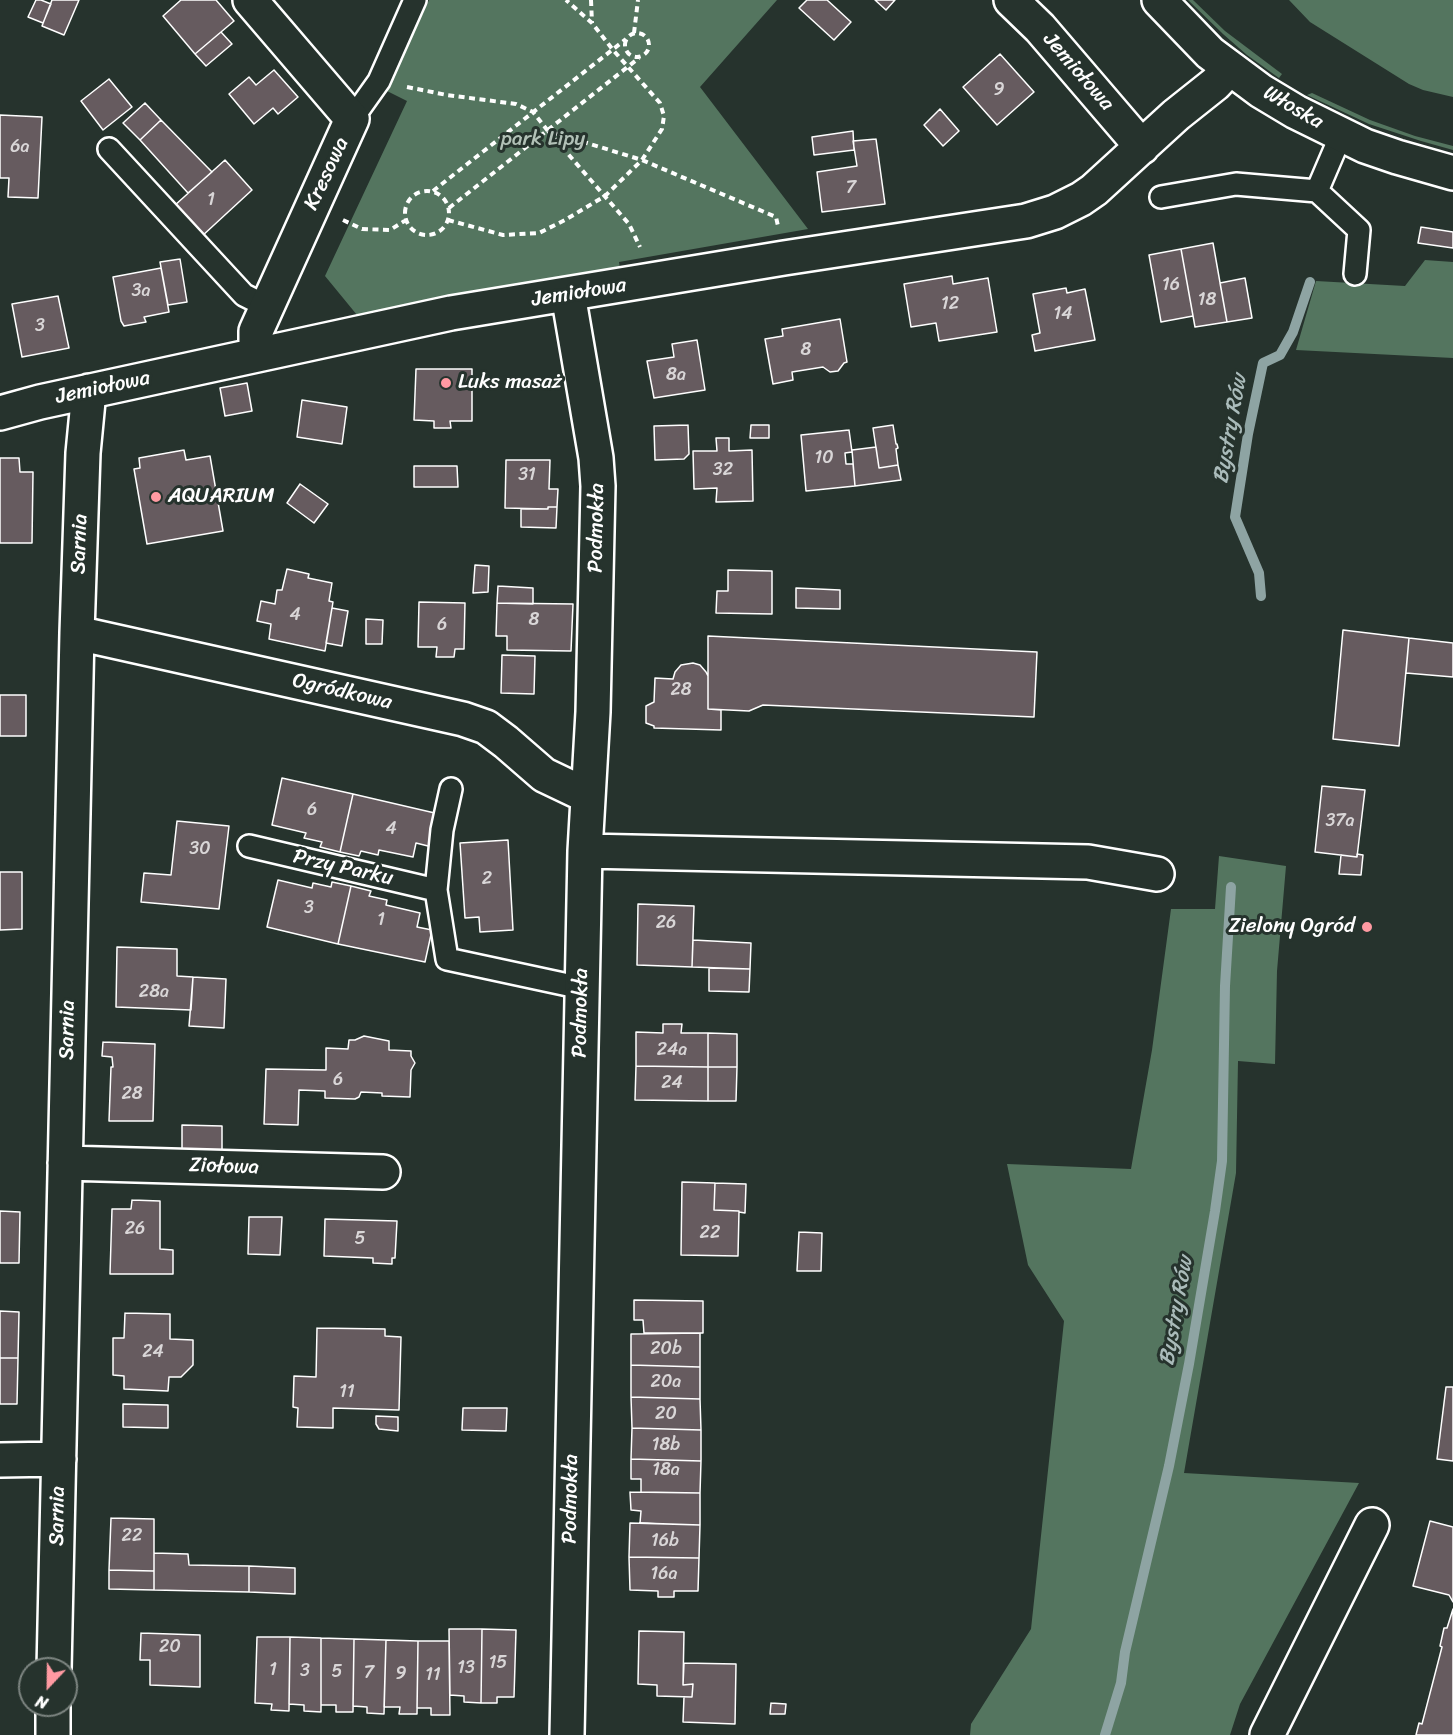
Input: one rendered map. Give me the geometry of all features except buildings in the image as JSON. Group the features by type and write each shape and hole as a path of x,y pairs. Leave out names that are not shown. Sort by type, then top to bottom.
{"street":[{"path":"250,0 352,119"},
{"name":"Jemiołowa","path":"1011,0 1040,28 1142,147"},
{"name":"Włoska","path":"1159,0 1210,52 1261,91 1296,112 1365,146 1453,173"},
{"name":"Jemiołowa","path":"0,413 89,391 451,313 1026,221 1055,212 1088,195 1176,115 1215,84 1230,68"},
{"name":"Kresowa","path":"256,355 256,331 266,306 352,119"},
{"name":"Podmokła","path":"567,1735 585,851 593,712 598,486 596,458 568,294"},
{"name":"Sarnia","path":"54,1657 77,633 83,453 89,391"},
{"name":"Ogródkowa","path":"77,633 463,719 486,727 544,775 588,796"},
{"path":"585,851 1088,862 1156,874"},
{"name":"Ziołowa","path":"65,1162 383,1172"},
{"path":"0,1460 59,1459"},
{"path":"1268,1735 1372,1525"},
{"path":"53,1717 53,1735"}],"lane":[{"name":"Kresowa","path":"352,119 379,81 415,0"},
{"path":"1317,191 1341,135"},
{"path":"109,149 244,295 266,306"},
{"path":"1161,197 1236,184 1317,191 1359,230 1355,274"},
{"path":"451,789 442,830 436,890 447,959 582,988"},
{"name":"Przy Parku","path":"249,846 436,890"}],"path":[{"path":"448,220 503,235 539,233 605,196 642,160 662,129 664,116 660,103 592,23 566,0"},
{"path":"591,0 592,23"},
{"path":"634,33 638,0"},
{"path":"433,191 634,33 645,34 650,43 648,53 628,66 449,208"},
{"path":"626,39 625,49 631,57 639,58"},
{"path":"379,81 447,95 516,104 533,112 629,224 656,280"},
{"path":"548,131 642,160 776,217 784,258"},
{"path":"421,191 433,191 443,197 449,208 448,220 441,229 431,234 413,230 406,220 406,208 411,198 421,191"},
{"path":"313,205 362,229 390,230 406,220"}],"green space":[{"name":"park Lipy","path":"429,0 777,0 700,87 808,229 619,262 620,269 357,315 325,276 407,101 387,91"},
{"path":"1188,0 1193,0 1225,31 1282,74 1279,78 1247,55"},
{"path":"1289,0 1453,0 1453,97 1409,84 1310,22"},
{"path":"1312,93 1370,120 1415,136 1453,146 1453,150 1369,124 1307,95"},
{"path":"1425,260 1453,262 1453,358 1296,350 1316,281 1405,286"},
{"path":"1219,856 1286,866 1277,971 1275,1064 1238,1061 1236,1173 1184,1473 1359,1483 1240,1704 1230,1735 970,1735 971,1724 1031,1629 1064,1321 1028,1265 1007,1164 1131,1169 1152,1050 1171,909 1215,909"}],"waterway":[{"name":"Bystry Rów","path":"1261,596 1259,573 1235,517 1248,434 1263,363 1280,355 1293,332 1310,282"},
{"name":"Bystry Rów","path":"1105,1735 1121,1683 1125,1652 1169,1466 1215,1211 1222,1161 1225,986 1231,887"}],"place":[{"name":"Luks masaż","path":"446,383"},
{"name":"AQUARIUM","path":"156,497"},
{"name":"Zielony Ogród","path":"1367,927"}]}
